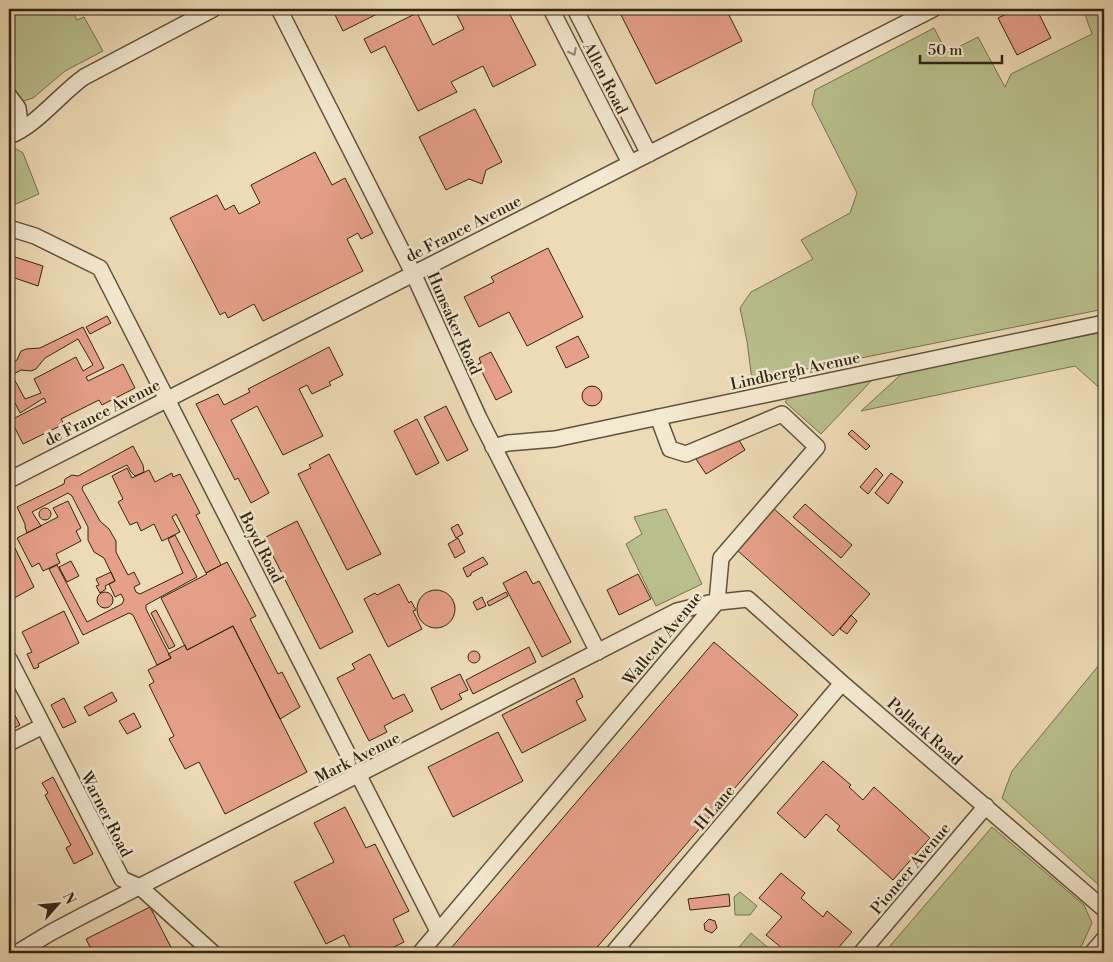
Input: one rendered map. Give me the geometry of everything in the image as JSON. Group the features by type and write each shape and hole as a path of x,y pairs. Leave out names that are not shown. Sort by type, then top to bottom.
{"street":[{"path":"15,133 84,77 213,9"},
{"name":"Hunsaker Road","path":"280,9 413,273 479,418 598,652"},
{"name":"Allen Road","path":"551,9 630,163"},
{"name":"Allen Road","path":"575,9 649,154"},
{"name":"de France Avenue","path":"9,480 166,398 933,9"},
{"path":"9,96 18,108 15,133"},
{"name":"Boyd Road","path":"9,228 35,236 100,268 438,931"},
{"name":"Lindbergh Avenue","path":"494,447 508,443 555,439 1104,323"},
{"name":"Wallcott Avenue","path":"420,953 717,602 721,558 817,448 782,414 686,454 670,449 658,417"},
{"name":"Pollack Road","path":"717,602 748,599 842,683 1104,909"},
{"name":"Mark Avenue","path":"17,953 50,932 677,612 693,606 717,602"},
{"name":"Warner Road","path":"9,659 122,879 140,887 213,953"},
{"name":"H Lane","path":"613,953 842,683"},
{"path":"9,743 43,726"},
{"name":"Pioneer Avenue","path":"861,953 986,806"},
{"path":"1092,953 1104,939"}],"green space":[{"path":"9,9 32,9 41,13 52,9 71,9 77,20 84,17 103,51 65,71 33,98 24,101 9,87"},
{"path":"1083,9 1104,9 1104,309 752,380 740,308 751,292 813,259 801,240 850,213 857,193 812,104 815,90 934,28 947,53 978,37 1005,87 1011,74 1092,34"},
{"path":"13,147 23,153 39,194 9,207 9,149"},
{"path":"1104,332 1104,392 1075,366 861,411 906,370"},
{"path":"874,378 821,434 785,402 791,395"},
{"path":"666,509 702,584 656,606 626,544 642,534 634,517"},
{"path":"1104,659 1104,887 1101,887 1002,798 1012,771"},
{"path":"992,827 1084,905 1092,923 1082,945 1075,953 884,953"},
{"path":"740,892 757,906 750,915 735,915 734,897"},
{"path":"751,933 773,952 734,953"}],"building":[{"path":"332,9 387,9 343,31"},
{"path":"454,9 507,9 536,65 493,87 483,66 451,82 457,92 418,111 385,46 371,53 364,39 417,13 433,45 464,29"},
{"path":"618,9 726,9 742,41 656,84"},
{"path":"1017,9 1051,9 1039,14 1051,38 1017,55 998,18"},
{"path":"475,109 502,162 486,170 482,184 469,179 446,190 419,137"},
{"path":"315,152 332,185 345,178 373,233 361,239 358,233 347,239 363,271 263,321 254,304 228,318 225,312 220,315 170,218 217,195 225,210 234,205 239,214 260,203 251,185"},
{"path":"548,248 583,317 527,346 509,312 479,327 464,297 494,282 491,277"},
{"path":"12,256 43,266 38,286 9,276"},
{"path":"107,316 111,323 90,334 86,327"},
{"path":"83,327 104,368 86,377 88,381 123,364 135,388 102,405 99,400 61,419 64,424 23,444 11,420 46,402 44,398 20,413 9,391 9,364 17,360 21,351 40,348","holes":["78,339 93,365 83,371 76,357 34,379 41,393 25,399 12,375 21,370 31,371 36,369 45,358"]},
{"path":"578,336 589,357 566,368 556,347"},
{"path":"329,347 343,375 329,382 331,385 312,394 307,385 299,389 323,436 283,455 257,406 231,420 269,493 251,503 238,478 235,480 196,404 218,394 224,405 250,392 248,389"},
{"path":"491,352 512,392 496,400 478,364 481,363 479,358"},
{"path":"588,386 596,386 602,392 602,400 596,406 588,406 582,400 582,392"},
{"path":"446,406 468,450 447,461 424,417"},
{"path":"417,419 439,463 416,475 394,431"},
{"path":"852,430 870,446 866,450 848,434"},
{"path":"737,437 745,450 706,474 696,459"},
{"path":"133,446 143,465 144,472 135,476 127,465 83,486 82,489 100,521 109,529 116,541 116,552 128,575 134,572 140,584 134,587 136,592 140,594 183,573 168,539 175,535 197,577 146,605 146,609 171,658 157,665 133,615 129,613 83,635 49,569 57,565 87,622 122,604 124,600 121,594 115,597 109,584 115,581 104,558 94,552 88,540 88,527 72,496 68,493 32,512 41,526 27,533 17,507 64,484 65,479 72,475 78,476"},
{"path":"329,454 381,554 347,570 298,474 311,468 309,465"},
{"path":"127,468 132,478 149,470 155,482 172,473 173,477 180,474 200,513 196,515 221,565 206,573 176,514 172,517 180,532 162,541 154,524 141,531 137,522 130,525 118,502 123,499 112,476"},
{"path":"876,468 883,475 868,494 860,487"},
{"path":"891,473 903,482 888,504 875,493"},
{"path":"68,501 81,528 76,531 81,541 56,554 60,563 43,571 39,563 32,567 17,538 58,517 53,508"},
{"path":"805,504 852,545 841,558 793,517"},
{"path":"43,508 47,508 51,514 47,520 43,520 39,516 39,512"},
{"path":"774,509 870,594 833,636 738,551"},
{"path":"297,521 353,632 320,649 264,538"},
{"path":"458,524 463,534 456,538 451,528"},
{"path":"9,536 34,587 9,601"},
{"path":"458,538 465,552 455,558 448,544"},
{"path":"483,557 488,564 467,577 463,568"},
{"path":"71,561 79,576 67,582 59,567"},
{"path":"227,562 256,616 250,619 278,674 282,672 300,707 280,719 233,626 187,650 161,598"},
{"path":"526,571 533,584 539,581 571,642 542,657 503,583"},
{"path":"111,572 115,581 105,586 106,589 100,593 96,586 99,585 96,579"},
{"path":"638,574 651,599 619,615 607,590"},
{"path":"399,584 409,603 411,601 416,610 413,611 422,629 388,647 364,599"},
{"path":"436,590 443,591 449,596 454,602 454,616 449,622 443,627 436,628 429,627 423,622 418,616 417,609 418,602 423,596 429,591"},
{"path":"102,592 108,592 113,597 111,606 102,608 97,603 97,597"},
{"path":"506,592 508,596 489,606 487,602"},
{"path":"482,597 486,606 477,610 473,602"},
{"path":"156,610 175,646 169,649 151,613"},
{"path":"64,611 79,643 38,664 39,667 34,669 27,654 32,652 22,632"},
{"path":"851,615 857,621 847,634 840,629"},
{"path":"233,626 307,772 225,814 199,762 185,769 169,739 174,736 149,685 154,682 148,670 171,658 168,654 185,645 187,650"},
{"path":"714,642 798,715 592,953 459,953 452,947"},
{"path":"529,647 536,662 473,694 466,680"},
{"path":"472,651 476,651 480,657 476,663 472,663 468,659 468,655"},
{"path":"370,654 393,699 404,694 413,711 384,726 387,732 369,741 337,678 355,669 352,664"},
{"path":"460,674 468,690 459,694 462,699 441,710 431,688"},
{"path":"574,678 583,697 576,701 586,720 522,753 502,715"},
{"path":"112,692 117,701 89,716 84,707"},
{"path":"64,698 76,722 63,728 51,705"},
{"path":"9,704 20,725 9,731"},
{"path":"134,713 141,727 127,734 119,721"},
{"path":"498,732 523,781 453,817 428,767"},
{"path":"823,761 851,785 849,787 863,800 874,787 930,838 893,880 837,830 840,826 826,814 805,838 777,813"},
{"path":"53,777 93,854 74,864 66,848 71,845 45,795 48,793 42,783"},
{"path":"345,807 366,848 375,844 409,911 393,919 404,942 382,953 353,953 344,935 326,944 294,882 334,862 314,823"},
{"path":"781,873 805,893 801,898 823,917 827,911 852,932 834,953 788,953 766,935 782,917 759,898"},
{"path":"729,894 730,906 690,910 688,899"},
{"path":"150,907 174,953 93,953 86,939"},
{"path":"709,919 715,921 717,928 712,933 705,930 704,924"}]}
